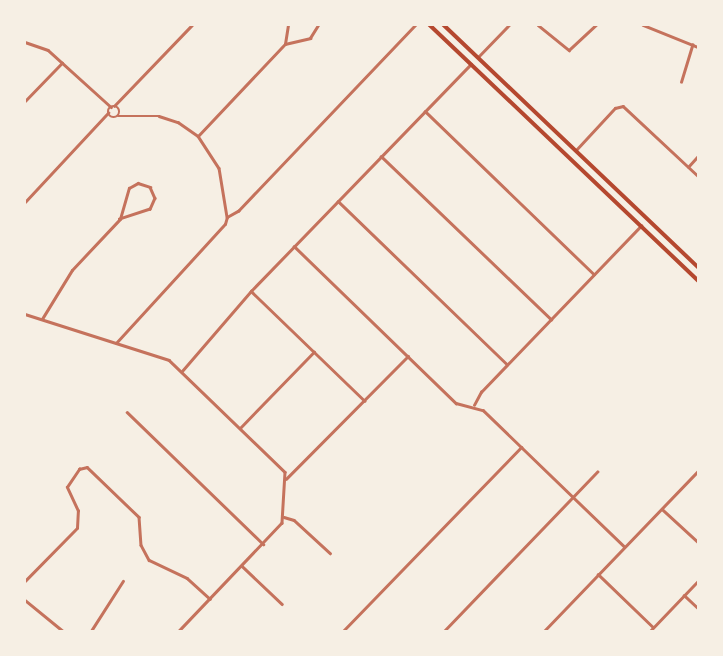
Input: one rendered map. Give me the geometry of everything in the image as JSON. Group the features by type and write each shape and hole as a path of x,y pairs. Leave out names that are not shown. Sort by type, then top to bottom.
{"main road":[{"path":"430,25 698,280"},
{"path":"444,25 698,267"},
{"path":"641,226 648,219"}],"street":[{"path":"108,109 124,98 192,25"},
{"path":"285,44 288,25"},
{"path":"198,136 285,44 310,38 318,25"},
{"path":"226,217 238,211 414,25"},
{"path":"478,58 509,25"},
{"path":"538,25 569,50 596,25"},
{"path":"643,25 698,48"},
{"path":"25,42 48,50 103,101 108,109 108,113 102,121 25,202"},
{"path":"681,82 692,45"},
{"path":"25,102 62,63"},
{"path":"182,371 251,291 471,64"},
{"path":"118,116 119,109 124,98"},
{"path":"103,101 130,115"},
{"path":"576,150 615,108 622,106 698,176"},
{"path":"425,111 594,274"},
{"path":"108,113 112,117"},
{"path":"102,121 112,117 130,115 170,119 198,136 219,168 226,217 225,224 116,343"},
{"path":"381,156 551,319"},
{"path":"688,167 698,156"},
{"path":"42,319 72,270 120,219 129,188 138,183 150,187 155,198 150,209 120,219"},
{"path":"338,201 507,364"},
{"path":"474,405 481,392 507,364 641,226"},
{"path":"294,246 458,404 474,405 521,447 624,546"},
{"path":"251,291 365,401"},
{"path":"25,314 169,360 283,470 286,479 284,517 263,544 179,631"},
{"path":"240,428 314,352"},
{"path":"286,479 408,356"},
{"path":"126,412 263,544"},
{"path":"343,631 521,447"},
{"path":"25,581 77,528 78,511 67,487 79,469 87,467 139,516 141,545 149,560 189,579 210,599"},
{"path":"544,631 624,546 698,471"},
{"path":"444,631 597,472"},
{"path":"662,509 698,542"},
{"path":"284,517 294,520 330,553"},
{"path":"242,566 282,604"},
{"path":"598,574 653,627"},
{"path":"91,631 123,581"},
{"path":"650,631 698,581"},
{"path":"684,595 698,608"},
{"path":"25,600 63,631"}]}
